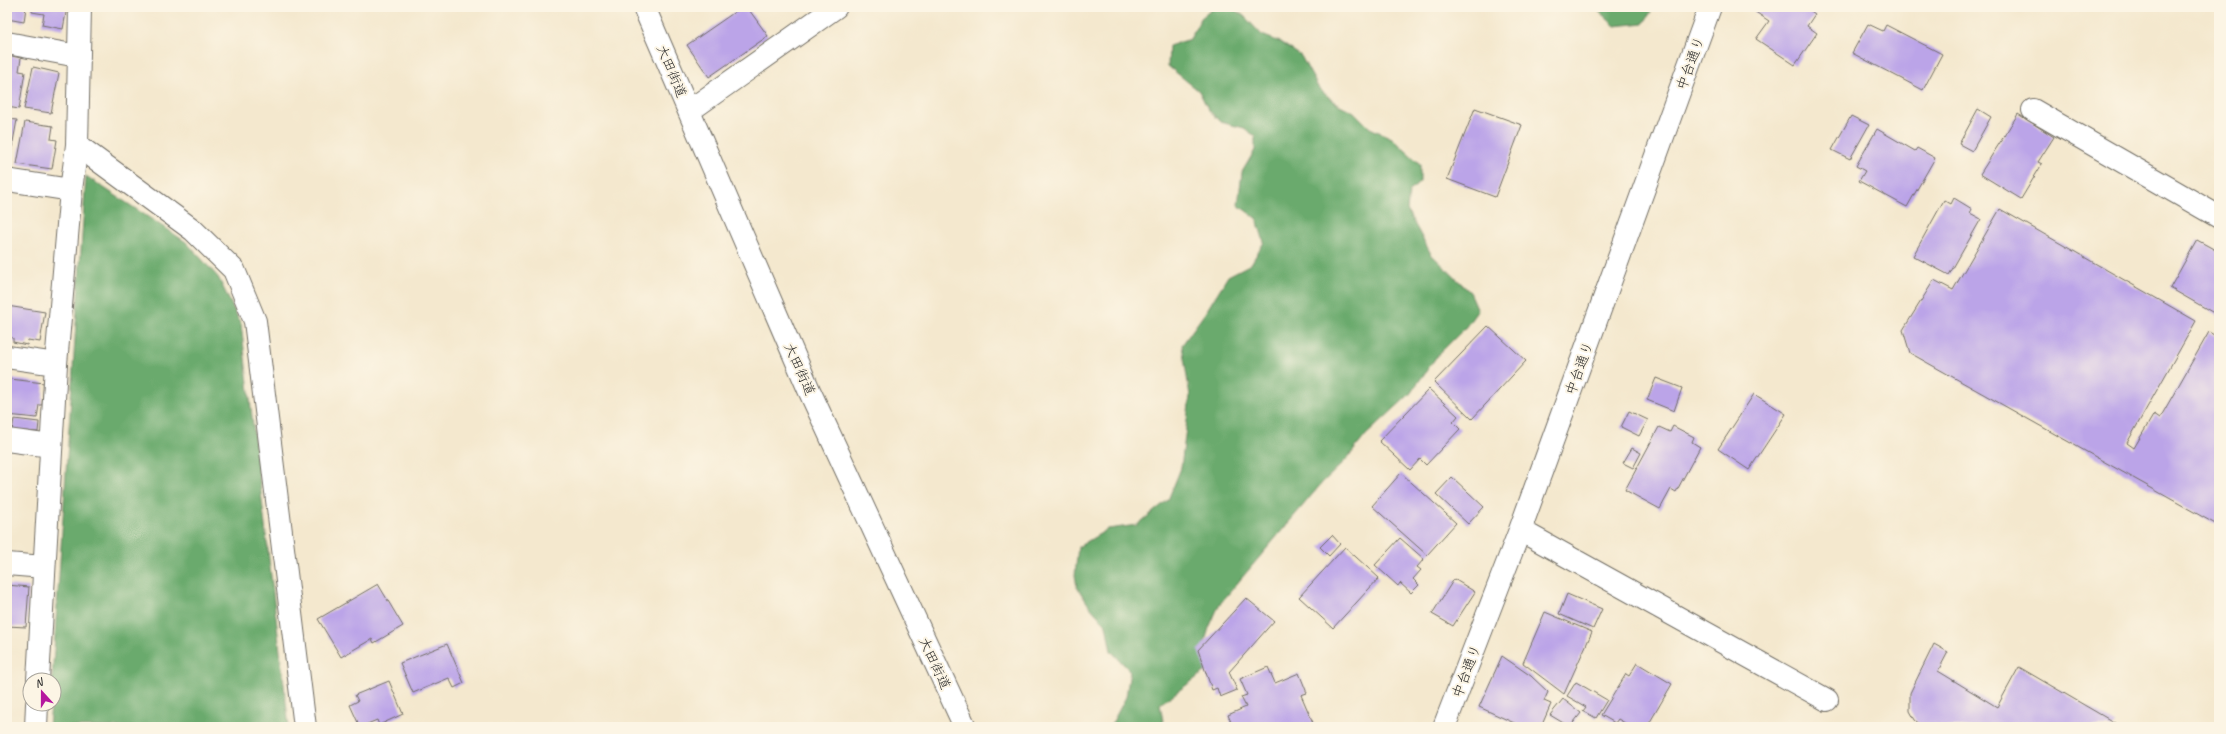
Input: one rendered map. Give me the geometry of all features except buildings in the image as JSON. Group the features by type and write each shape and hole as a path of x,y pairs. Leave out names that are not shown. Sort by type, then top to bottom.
{"street":[{"path":"38,672 56,364 71,190 77,145 80,7"},
{"name":"大田街道","path":"644,7 809,390 965,727"},
{"path":"689,111 836,7"},
{"name":"中台通り","path":"1444,727 1520,530 1710,7"},
{"path":"7,43 78,56"},
{"path":"2033,110 2219,217"},
{"path":"77,145 193,230 234,270 256,321 305,727"},
{"path":"7,180 71,190"},
{"path":"7,357 56,364"},
{"path":"7,440 51,446"},
{"path":"1520,530 1827,700"},
{"path":"7,564 44,567"},
{"path":"36,727 37,712"}],"green space":[{"path":"1215,7 1230,7 1244,16 1262,35 1280,42 1301,56 1319,89 1336,103 1354,112 1370,128 1392,138 1420,164 1420,182 1409,192 1407,210 1431,254 1470,292 1478,310 1465,328 1437,356 1410,394 1366,435 1346,460 1322,483 1219,605 1209,628 1201,654 1206,671 1160,704 1164,727 1110,727 1126,697 1130,671 1111,651 1106,625 1090,607 1077,587 1075,575 1078,547 1108,529 1137,525 1168,500 1181,468 1190,396 1182,345 1207,310 1228,276 1251,264 1264,242 1257,219 1238,205 1242,172 1255,150 1255,136 1244,128 1220,122 1208,109 1199,91 1168,66 1169,46 1190,39 1201,18"},
{"path":"1594,7 1654,7 1644,23 1615,26"},
{"path":"86,176 186,242 218,277 241,324 289,727 49,727 50,712 62,712 62,672 53,672"}]}
